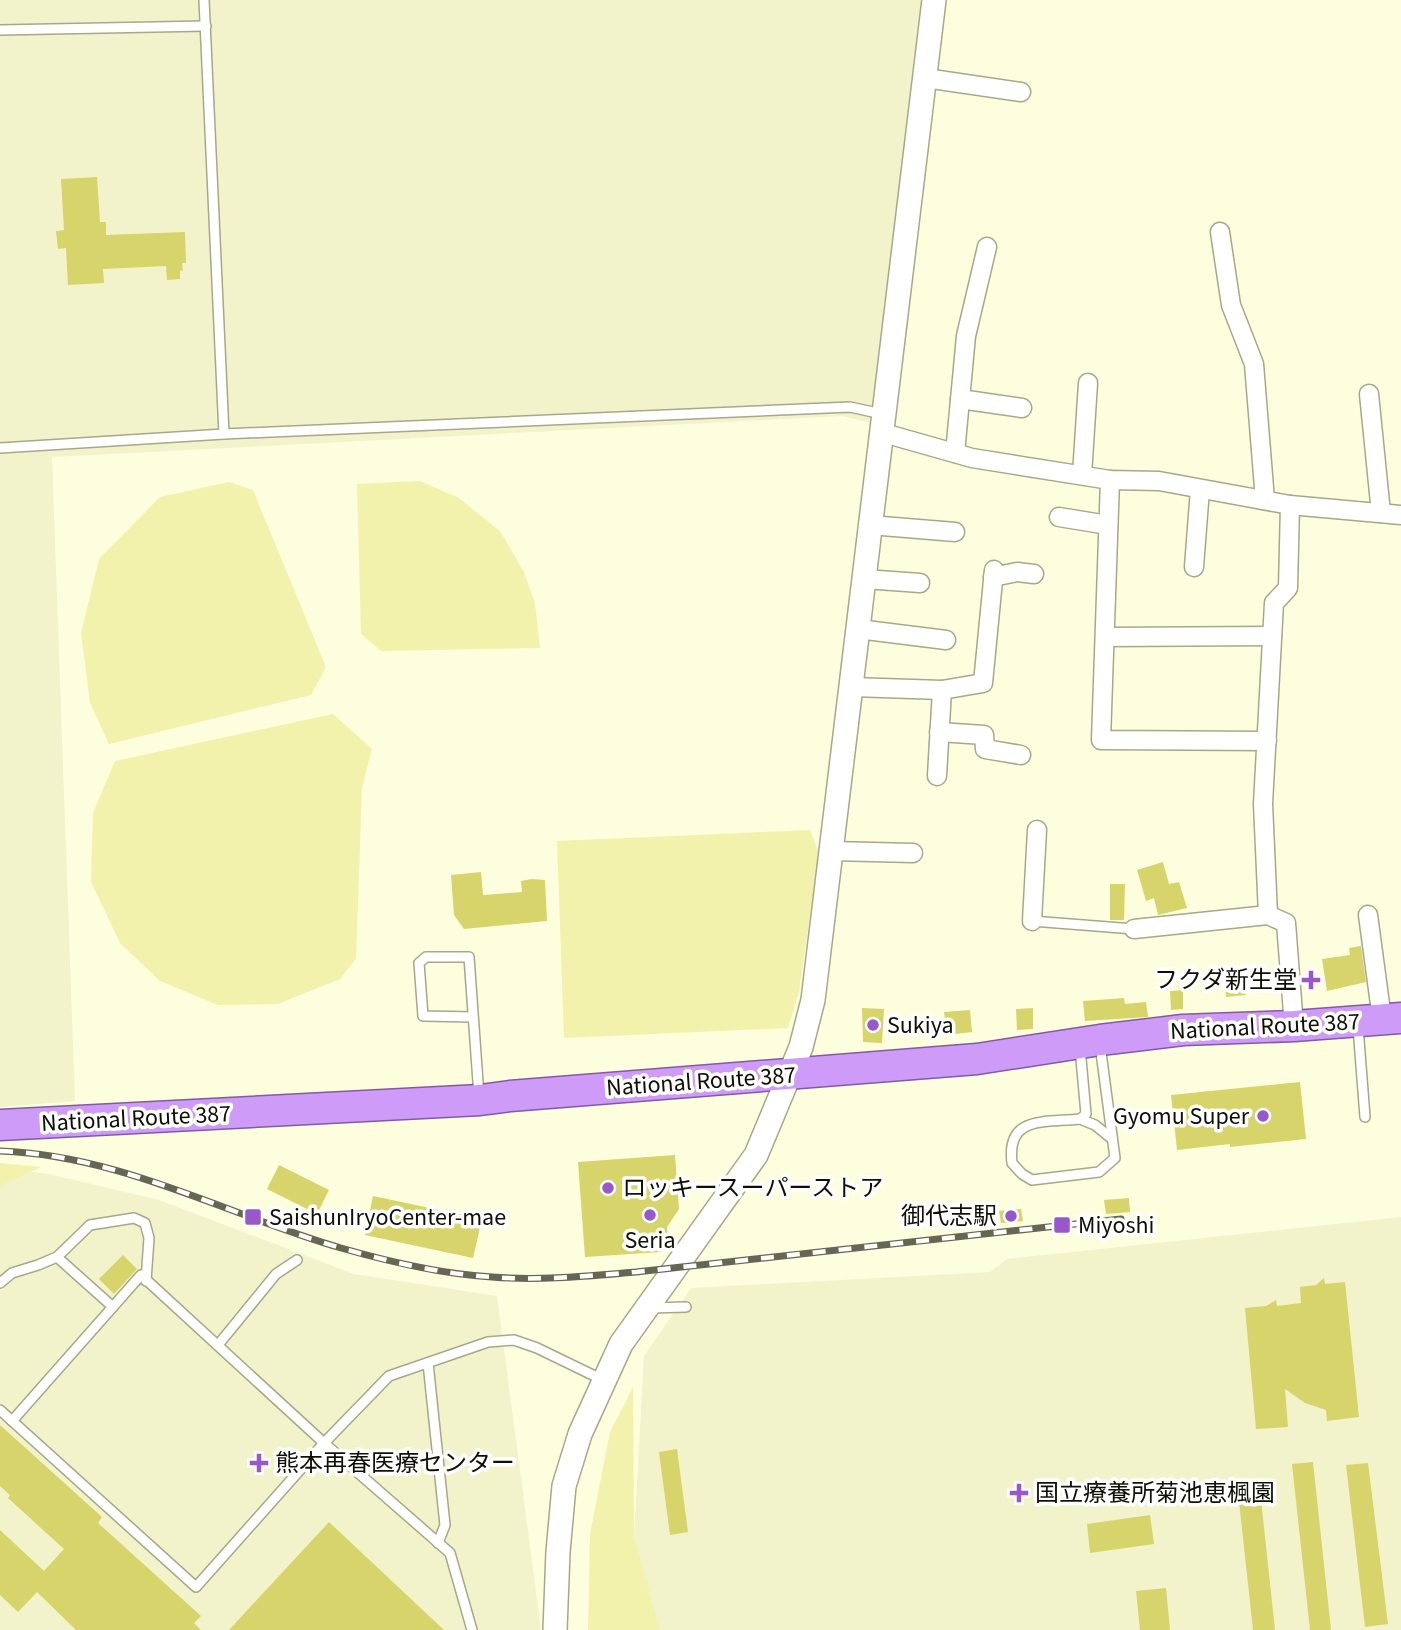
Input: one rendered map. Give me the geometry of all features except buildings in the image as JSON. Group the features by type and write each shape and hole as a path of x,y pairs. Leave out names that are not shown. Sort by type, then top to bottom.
{"highway":[{"name":"National Route 387","path":"0,1125 480,1100 977,1059 1089,1041 1183,1030 1380,1020"}],"street":[{"path":"555,1630 564,1486 580,1434 621,1344 756,1155 801,1047 813,1000 934,0"},
{"path":"925,78 1021,92"},
{"path":"1220,232 1231,306 1254,364 1265,500"},
{"path":"955,453 966,336 987,247"},
{"path":"1082,475 1088,383"},
{"path":"1369,394 1381,513"},
{"path":"960,399 1022,408"},
{"path":"882,423 955,453 1110,480 1159,481 1290,505 1401,515"},
{"path":"1110,480 1101,740 1267,741"},
{"path":"1194,567 1200,489"},
{"path":"1268,915 1263,804 1272,636 1274,603 1288,588 1290,505"},
{"path":"1059,517 1108,525"},
{"path":"870,525 955,532"},
{"path":"852,687 942,690 984,683 994,573 1034,574"},
{"path":"864,579 920,583"},
{"path":"858,629 946,640"},
{"path":"1105,636 1272,636"},
{"path":"937,776 942,690"},
{"path":"939,732 984,734 985,749 1021,755"},
{"path":"1031,921 1037,830"},
{"path":"831,851 913,853"},
{"path":"1134,929 1268,915 1286,923 1294,1026"},
{"path":"1368,915 1380,1020"}],"lane":[{"path":"204,0 224,434"},
{"path":"0,30 206,26"},
{"path":"0,448 224,434 850,407 882,423"},
{"path":"1031,921 1134,929"},
{"path":"473,1017 423,1016 419,963 426,957 469,957 480,1100"},
{"path":"1366,1117 1380,1020"},
{"path":"1080,1119 1086,1114 1087,1106 1089,1041"},
{"path":"1089,1041 1112,1139 1115,1158 1099,1172 1032,1180 1012,1163 1011,1143 1015,1132 1028,1125 1080,1119 1095,1125 1112,1139"},
{"path":"0,1283 12,1273 57,1257 90,1225 134,1218 145,1223 149,1238 146,1280"},
{"path":"57,1257 113,1307"},
{"path":"218,1345 276,1275 297,1260"},
{"path":"12,1421 141,1275 324,1443 450,1553 472,1630"},
{"path":"647,1309 686,1307"},
{"path":"0,1410 196,1587 324,1443 389,1376 488,1342 514,1340 537,1348 603,1380"},
{"path":"428,1363 445,1525 438,1543"}],"shaded area":[{"path":"0,0 921,0 871,423 842,416 52,457 75,1101 0,1107"},
{"name":"熊本再春医療センター","path":"0,1168 49,1174 159,1200 354,1274 497,1296 541,1630 0,1630"},
{"name":"国立療養所菊池恵楓園","path":"1401,1217 1401,1630 629,1630 644,1356 691,1288 990,1272 1007,1259"}],"green space":[{"path":"420,481 459,498 500,531 524,572 535,603 540,648 381,651 361,634 357,484"},
{"path":"229,482 253,490 326,667 311,695 109,744 90,703 81,633 99,559 160,497"},
{"path":"333,714 372,749 362,788 356,959 340,979 278,1004 218,1005 160,981 120,943 91,882 93,813 115,761"},
{"path":"810,830 819,853 799,992 788,1028 564,1038 557,841"},
{"path":"0,1163 41,1167 0,1186"},
{"path":"633,1387 634,1537 660,1630 588,1630 590,1534 610,1432"}],"railway":[{"path":"0,1151 45,1155 131,1175 299,1235 378,1258 454,1273 510,1278 564,1278 636,1272 1121,1219"}],"place":[{"name":"フクダ新生堂","path":"1311,980"},
{"name":"Sukiya","path":"873,1025"},
{"name":"Gyomu Super","path":"1263,1116"},
{"name":"ロッキースーパーストア","path":"608,1188"},
{"name":"Seria","path":"650,1215"},
{"name":"御代志駅","path":"1011,1216"},
{"name":"SaishunIryoCenter-mae","path":"253,1217"},
{"name":"Miyoshi","path":"1062,1225"},
{"name":"熊本再春医療センター","path":"259,1463"},
{"name":"国立療養所菊池恵楓園","path":"1019,1493"}]}
